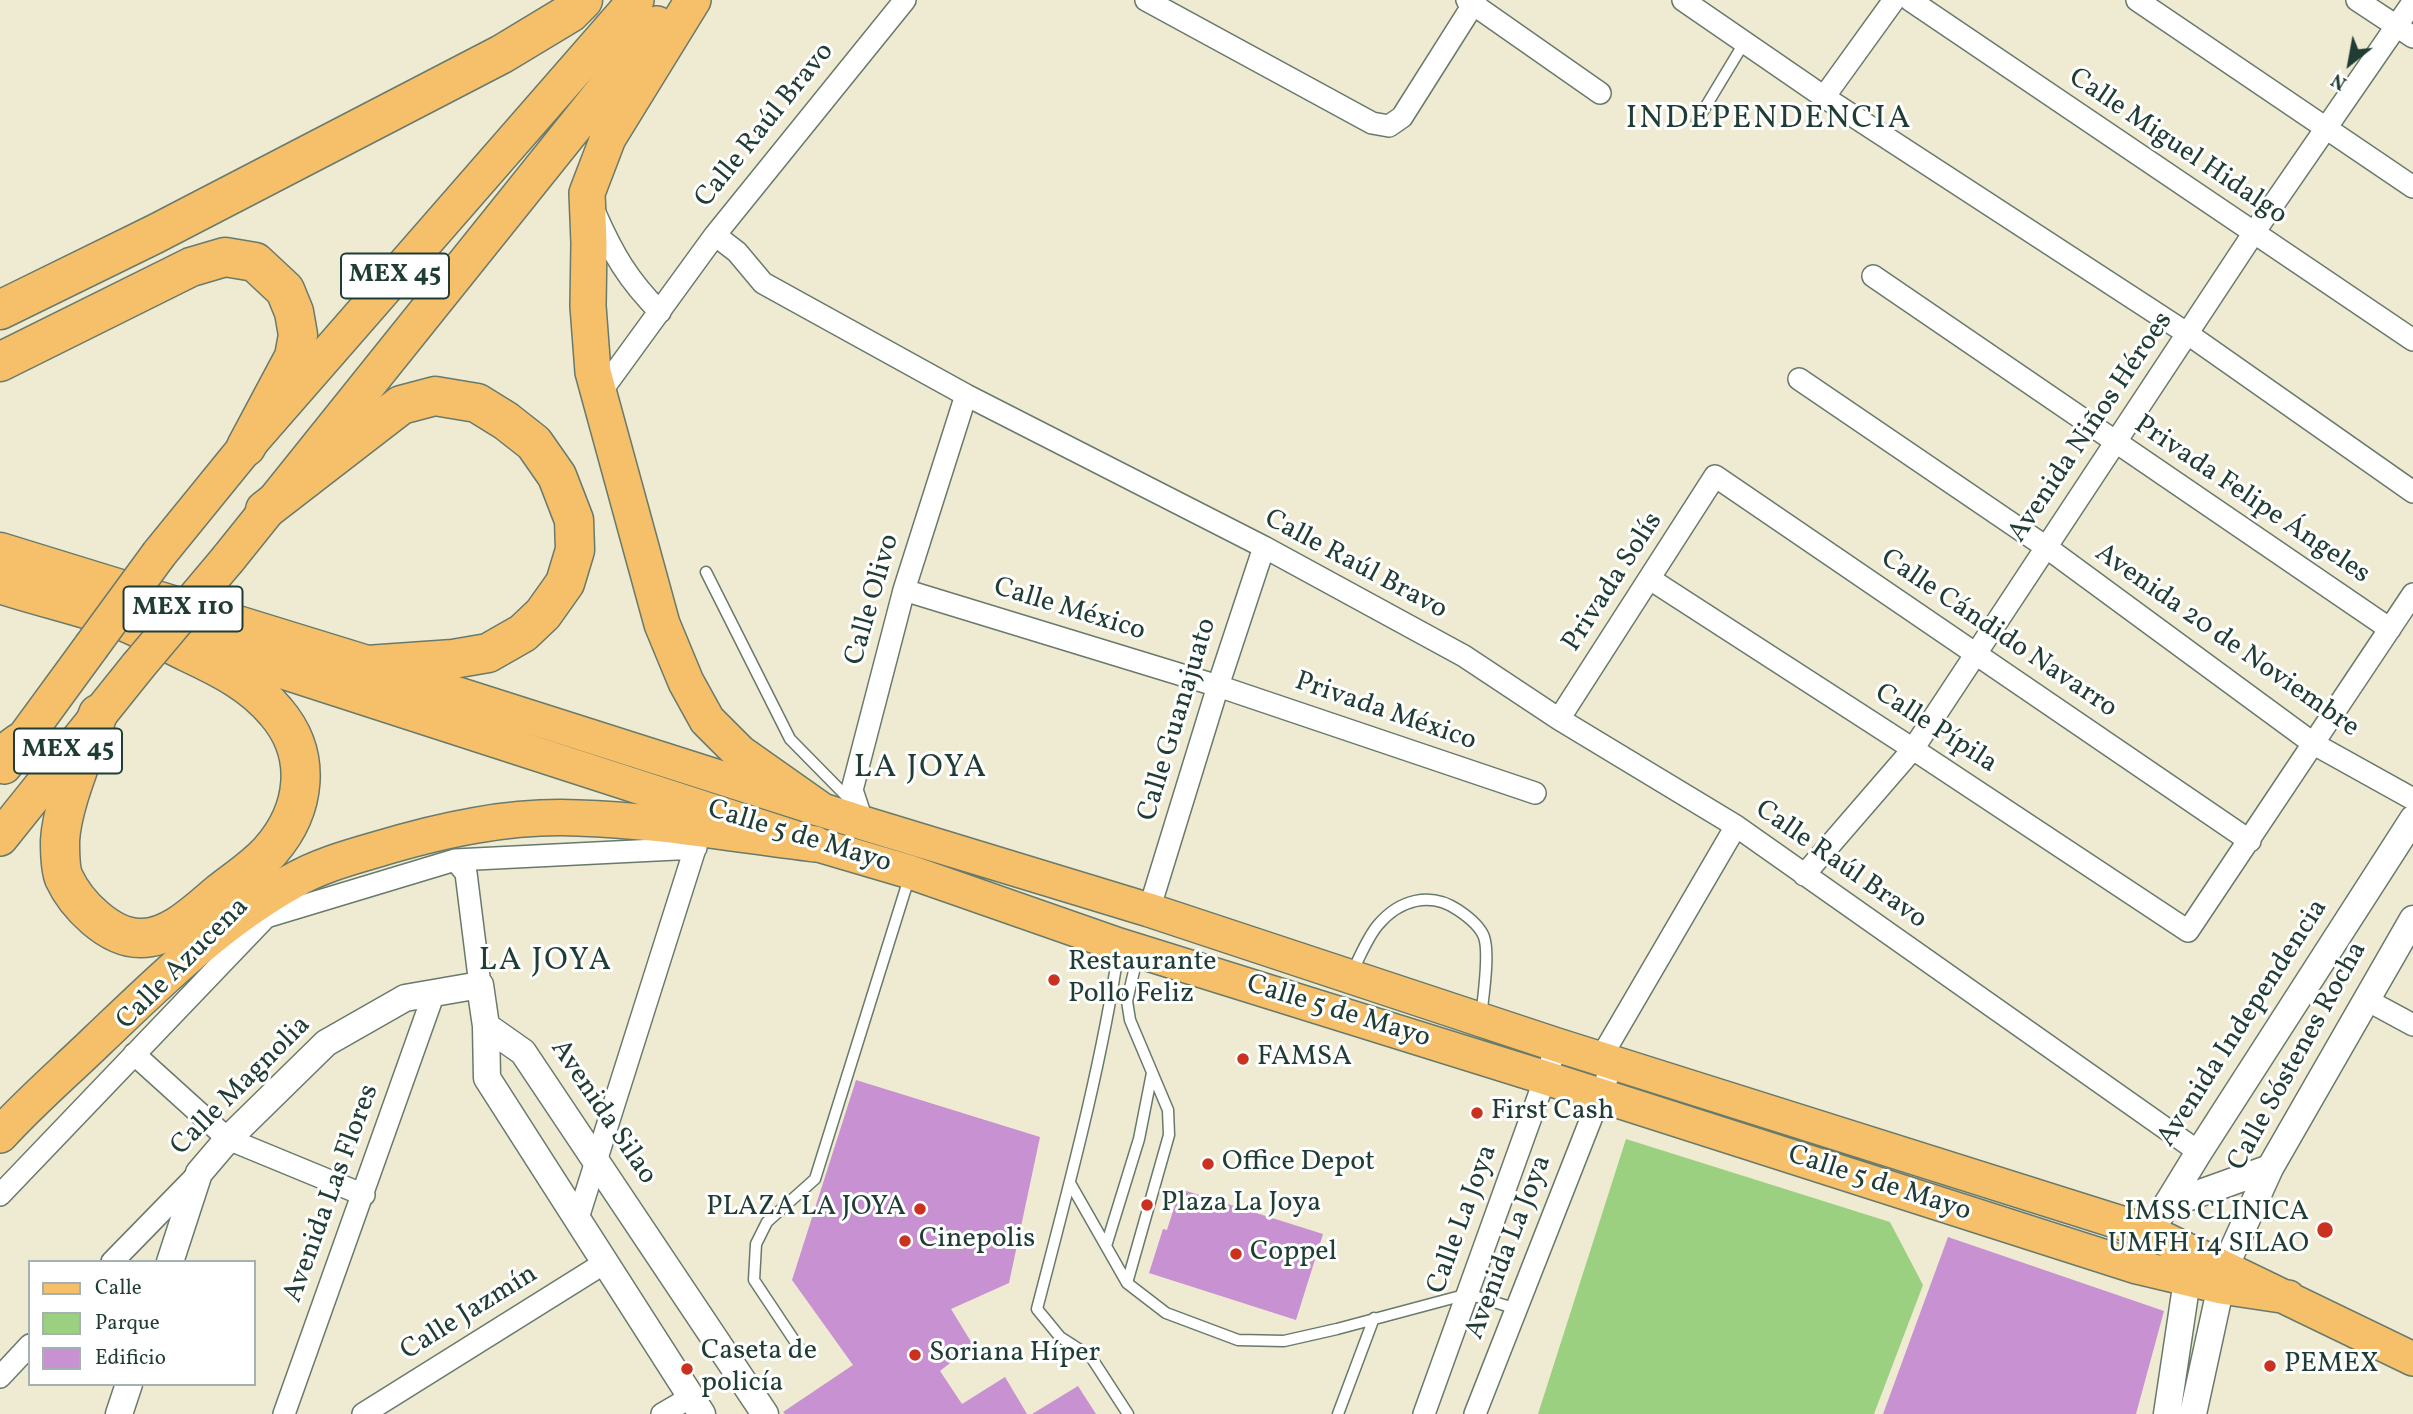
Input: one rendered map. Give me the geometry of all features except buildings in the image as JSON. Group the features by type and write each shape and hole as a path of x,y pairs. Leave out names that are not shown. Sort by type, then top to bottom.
{"highway":[{"path":"0,310 155,234 502,54 570,13 583,0"},
{"name":"MEX 45","path":"6,757 91,648 159,554 246,447 636,0"},
{"name":"MEX 45","path":"0,838 677,0"},
{"path":"693,0 608,138 587,193 588,306 593,372 662,624 686,682 707,720 740,753 818,808"},
{"path":"0,362 191,267 225,257 255,262 285,290 294,312 298,335 295,357 246,447"},
{"path":"265,510 401,405 435,396 477,403 506,421 534,443 557,476 574,520 575,550 565,583 543,614 523,633 488,653 453,659 367,665"},
{"name":"MEX 110","path":"6,569 367,665"},
{"name":"MEX 110","path":"6,569 115,618"},
{"path":"98,714 66,810 61,841 63,876 82,906 109,929 139,938 164,933 191,917 269,853 288,827 300,798 302,769 294,739 277,713 256,692 226,670 115,618"},
{"path":"0,1135 199,946 244,910 294,880 349,857 466,827 523,819 578,818 698,839 815,844"}],"main road":[{"name":"Calle 5 de Mayo","path":"115,618 815,844 910,872 1129,948 2137,1267 2189,1265 2288,1297 2413,1359"},
{"name":"Calle 5 de Mayo","path":"367,665 818,808 860,815 1606,1061 2159,1218 2189,1265"}],"street":[{"name":"Calle Raúl Bravo","path":"905,0 715,235 737,252 763,283 966,395 1264,547 1464,656 1559,719 1736,826 2199,1152"},
{"path":"1146,0 1372,122 1389,126 1402,117 1472,1 1600,93"},
{"path":"1683,0 1824,97 2188,334 2413,492"},
{"path":"1824,97 1894,0"},
{"name":"Calle Miguel Hidalgo","path":"1910,0 2413,340"},
{"path":"2137,0 2413,187"},
{"path":"2357,0 2405,32"},
{"name":"Avenida Niños Héroes","path":"1804,875 1913,749 2253,234 2326,128 2405,32 2413,2"},
{"path":"587,193 611,250 636,289 660,313"},
{"path":"600,393 715,235"},
{"name":"Privada Felipe Ángeles","path":"1873,276 2390,629"},
{"name":"Avenida 20 de Noviembre","path":"1799,379 2046,547 2314,744 2413,799"},
{"name":"Calle Olivo","path":"860,815 852,790 904,590 966,395"},
{"name":"Privada Solís","path":"1559,719 1715,476"},
{"name":"Calle Cándido Navarro","path":"1715,476 2250,841"},
{"name":"Calle Guanajuato","path":"1149,910 1264,547"},
{"name":"Calle Pípila","path":"1650,579 2188,931 2250,841"},
{"name":"Calle México","path":"904,590 1218,686"},
{"path":"2250,841 2413,594"},
{"name":"Privada México","path":"1218,686 1535,793"},
{"name":"Avenida Independencia","path":"2137,1267 2159,1218 2199,1152 2413,818"},
{"path":"1606,1061 1736,826"},
{"path":"578,1218 698,839"},
{"name":"Calle Azucena","path":"0,1195 266,917 455,860 698,839"},
{"path":"455,860 466,873 485,1026 487,1079 696,1405 662,1414"},
{"name":"Calle Sóstenes Rocha","path":"2193,1414 2223,1277 2270,1168 2413,919"},
{"name":"Calle Magnolia","path":"114,1260 199,1173 228,1139 326,1043 405,998 480,985"},
{"name":"Avenida Las Flores","path":"284,1414 434,993"},
{"path":"2365,999 2413,1025"},
{"name":"Avenida Silao","path":"485,1026 523,1052 765,1414"},
{"name":"Calle La Joya","path":"1424,1414 1557,1045"},
{"path":"134,1054 228,1139 363,1195"},
{"name":"Avenida La Joya","path":"1475,1414 1600,1096 1606,1061"},
{"path":"2159,1218 2270,1168"},
{"path":"171,1260 199,1173"},
{"name":"Calle Jazmín","path":"363,1414 606,1262"},
{"path":"2167,1414 2189,1265"},
{"path":"0,1377 28,1347"},
{"path":"119,1414 128,1386"}],"lane":[{"path":"1698,121 1744,43"},
{"path":"706,572 790,739 860,815"},
{"path":"802,1352 754,1280 756,1244 767,1222 815,1180 910,872"},
{"path":"1349,976 1378,925 1405,902 1430,898 1451,905 1469,917 1484,936 1485,967 1481,1020"},
{"path":"1128,1283 1169,1135 1168,1110 1126,1006 1129,948"},
{"path":"1128,1414 1091,1357 1060,1337 1037,1309 1070,1183 1108,1015 1129,948"},
{"path":"1106,1246 1139,1139 1152,1072"},
{"path":"1070,1183 1128,1283 1166,1313 1238,1340 1284,1341 1468,1294 1517,1309"},
{"path":"1338,1414 1374,1318"}],"green space":[{"path":"1626,1139 1890,1222 1923,1285 1874,1414 1538,1414"}],"place":[{"name":"Restaurante Pollo Feliz","path":"1054,980"},
{"name":"FAMSA","path":"1243,1059"},
{"name":"First Cash","path":"1477,1113"},
{"name":"Office Depot","path":"1208,1164"},
{"name":"Plaza La Joya","path":"1147,1205"},
{"name":"PLAZA LA JOYA","path":"920,1209"},
{"name":"IMSS CLINICA UMFH 14 SILAO","path":"2325,1230"},
{"name":"Cinepolis","path":"905,1241"},
{"name":"Coppel","path":"1236,1254"},
{"name":"Soriana Híper","path":"915,1355"},
{"name":"PEMEX","path":"2270,1366"},
{"name":"Caseta de policía","path":"687,1369"}],"district":[{"name":"INDEPENDENCIA","path":"1769,121"},
{"name":"LA JOYA","path":"921,770"},
{"name":"LA JOYA","path":"546,963"}]}
